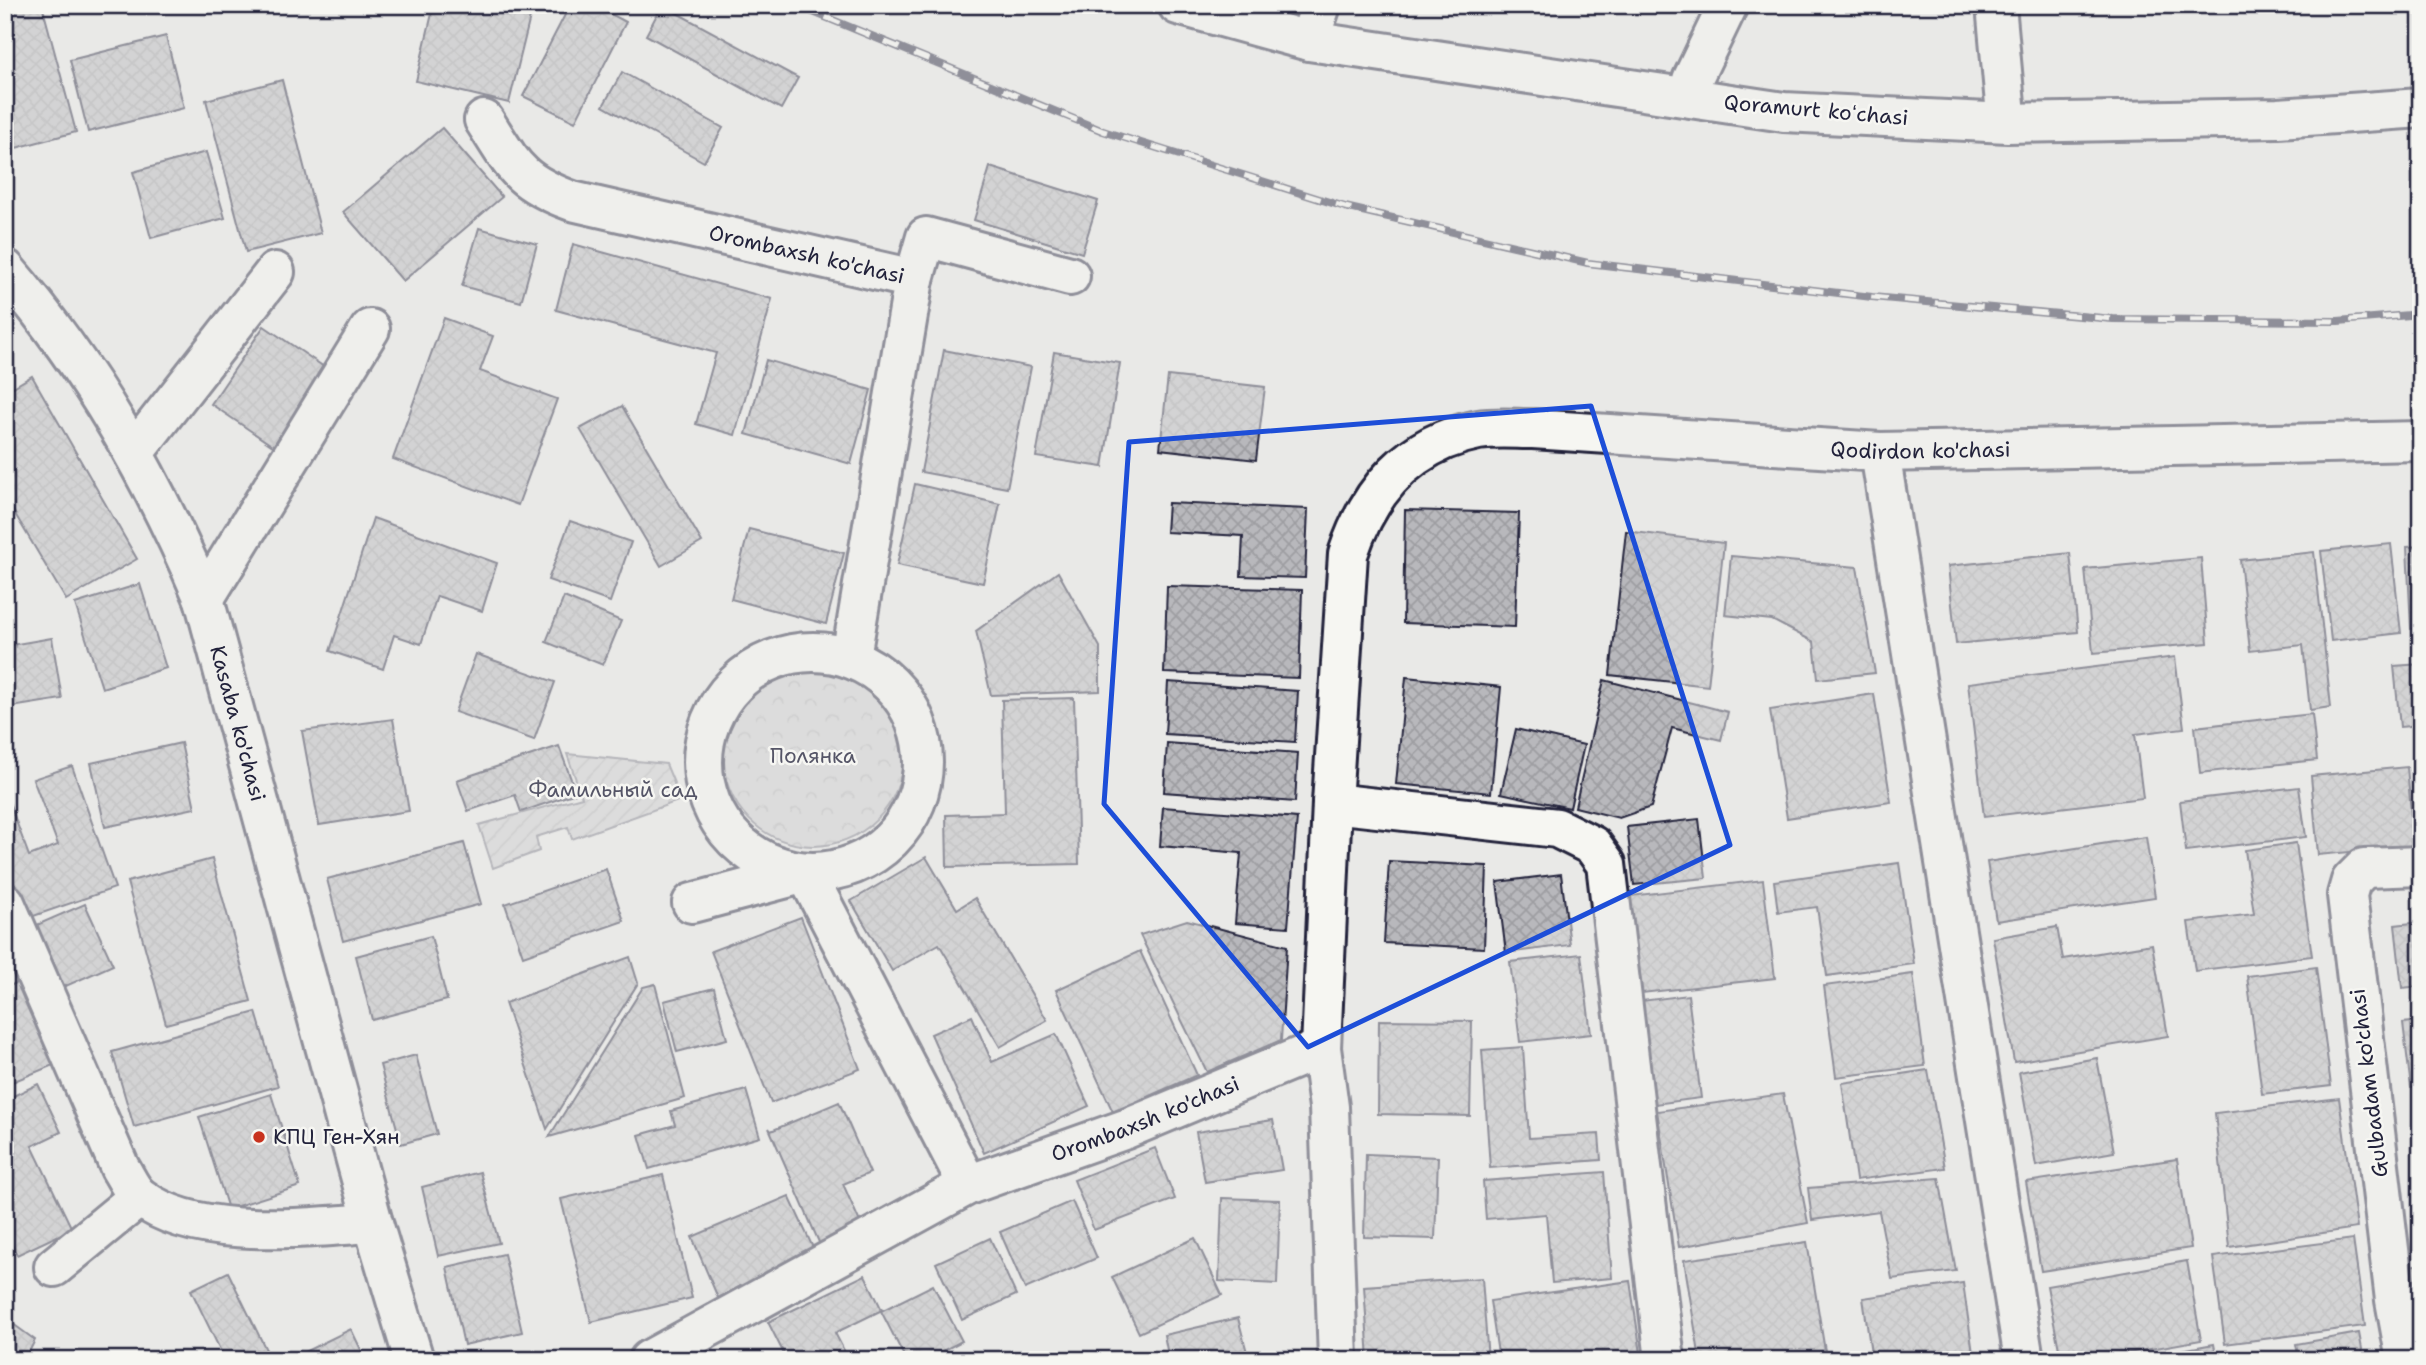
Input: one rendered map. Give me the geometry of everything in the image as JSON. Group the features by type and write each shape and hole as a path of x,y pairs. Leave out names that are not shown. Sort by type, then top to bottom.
{"street":[{"name":"Qoramurt koʻchasi","path":"1178,5 1793,94 2005,104 2270,101 2421,88"},
{"name":"Qoramurt koʻchasi","path":"1244,5 1315,24 1784,112 2008,123 2278,118 2421,108"},
{"path":"1692,80 1728,5"},
{"path":"1996,5 2005,104"},
{"name":"Orombaxsh ko'chasi","path":"484,120 516,171 541,190 572,201 914,279 851,657"},
{"path":"914,279 926,237 1070,276"},
{"name":"Kasaba ko'chasi","path":"5,269 83,368 135,451 172,524 204,599 373,1223 414,1360"},
{"path":"135,451 275,272"},
{"path":"204,599 370,329"},
{"name":"Qodirdon ko'chasi","path":"1338,1360 1329,1107 1321,1048 1332,803 1348,554 1358,523 1374,495 1394,472 1424,449 1479,430 1533,429 1880,452 2421,441"},
{"path":"1880,452 2024,1360"},
{"path":"692,903 806,873 838,870 868,859 893,839 912,814 923,784 924,752 917,721 902,694 878,672 851,657 813,650 775,657 743,675 718,704 704,739 703,777 714,813 738,843 769,864 806,873 968,1185"},
{"path":"1332,803 1557,828 1593,846 1606,864 1665,1360"},
{"name":"Gulbadam ko'chasi","path":"2406,1360 2395,1300 2347,895 2351,881 2364,868 2421,866"},
{"path":"5,903 120,1168 139,1197 173,1216 262,1230 373,1223"},
{"name":"Orombaxsh ko'chasi","path":"649,1360 968,1185 1126,1129 1321,1048"},
{"path":"54,1267 139,1197"}],"highlighted area":[{"path":"1591,406 1730,845 1308,1047 1104,804 1129,442"}],"green space":[{"name":"Полянка","path":"813,666 847,673 863,681 876,693 888,706 896,722 903,756 896,790 888,806 876,819 863,831 847,839 813,846 779,839 763,831 750,819 738,806 730,790 723,756 730,722 738,706 750,693 763,681 779,673"},
{"name":"Фамильный сад","path":"567,754 666,764 681,800 572,839 568,827 536,837 539,851 493,868 479,825 582,797"}],"building":[{"path":"5,5 42,5 76,132 12,149 5,124"},
{"path":"434,5 533,5 509,103 416,81"},
{"path":"570,5 594,5 626,22 575,122 523,96"},
{"path":"662,5 798,78 781,109 646,35"},
{"path":"166,36 184,108 88,132 70,60"},
{"path":"622,72 723,128 704,162 603,106"},
{"path":"282,80 321,233 246,252 206,100"},
{"path":"442,128 502,197 403,281 343,212"},
{"path":"206,152 225,218 151,238 133,172"},
{"path":"990,167 1098,201 1082,253 974,220"},
{"path":"479,228 537,244 521,302 462,286"},
{"path":"573,244 772,299 735,435 696,424 716,353 556,310"},
{"path":"444,318 493,336 480,371 557,399 518,505 393,459"},
{"path":"264,326 327,369 273,446 211,404"},
{"path":"944,350 1031,367 1007,488 921,472"},
{"path":"1054,352 1120,363 1103,467 1036,457"},
{"path":"766,360 871,390 851,464 746,434"},
{"path":"32,376 137,559 66,600 5,497 5,392"},
{"path":"1168,376 1265,387 1256,460 1160,449"},
{"path":"622,406 702,542 661,566 580,429"},
{"path":"915,484 1000,504 983,583 897,565"},
{"path":"1168,503 1308,509 1305,578 1241,576 1243,536 1166,532"},
{"path":"1405,510 1519,513 1515,627 1403,623"},
{"path":"373,518 497,563 482,611 437,596 421,644 394,635 383,669 330,651"},
{"path":"570,521 631,542 610,602 548,580"},
{"path":"749,529 844,553 826,624 731,599"},
{"path":"1626,531 1724,543 1708,686 1610,675"},
{"path":"2391,544 2401,633 2331,641 2321,551"},
{"path":"2421,546 2421,628 2411,629 2407,547"},
{"path":"2314,552 2331,707 2310,710 2303,645 2250,651 2240,560"},
{"path":"2070,553 2078,632 1956,644 1948,566"},
{"path":"1731,556 1857,567 1875,673 1818,679 1814,642 1772,620 1725,615"},
{"path":"2201,558 2208,643 2093,653 2085,569"},
{"path":"1058,572 1100,647 1100,691 991,695 976,631"},
{"path":"140,584 166,668 102,688 75,604"},
{"path":"1167,586 1302,590 1299,678 1164,673"},
{"path":"564,597 621,621 603,665 546,642"},
{"path":"5,607 13,624 5,628"},
{"path":"52,638 62,699 5,708 5,646"},
{"path":"476,654 555,682 534,740 455,712"},
{"path":"2175,657 2184,728 2135,734 2143,798 1984,817 1968,683"},
{"path":"2421,664 2421,725 2400,727 2394,666"},
{"path":"1406,677 1501,687 1491,793 1396,784"},
{"path":"1604,680 1728,712 1721,740 1672,728 1651,807 1619,818 1575,807"},
{"path":"1168,682 1298,691 1295,742 1165,734"},
{"path":"1874,694 1891,802 1787,818 1770,710"},
{"path":"1074,698 1079,864 947,867 946,815 1005,813 1002,700"},
{"path":"2312,714 2317,760 2200,773 2195,727"},
{"path":"393,719 409,811 319,825 302,731"},
{"path":"1516,729 1584,745 1570,808 1501,793"},
{"path":"181,743 195,808 105,827 91,763"},
{"path":"1167,743 1298,753 1295,802 1164,792"},
{"path":"559,746 576,793 521,812 515,795 468,811 457,780"},
{"path":"72,766 115,888 22,920 5,874 5,791 29,856 58,845 33,779"},
{"path":"2407,767 2414,846 2318,855 2311,776"},
{"path":"2299,787 2306,837 2186,851 2180,801"},
{"path":"1163,807 1297,818 1288,927 1235,923 1241,853 1160,846"},
{"path":"1699,819 1706,878 1634,885 1627,827"},
{"path":"2146,837 2155,897 1996,921 1987,862"},
{"path":"464,843 481,904 343,941 327,879"},
{"path":"2296,843 2312,956 2195,971 2188,922 2254,914 2245,850"},
{"path":"926,857 957,909 975,898 1047,1020 1000,1047 939,944 892,971 851,901"},
{"path":"212,859 251,1001 166,1024 127,882"},
{"path":"1389,861 1487,866 1484,948 1384,943"},
{"path":"1899,863 1914,964 1827,976 1817,907 1778,912 1774,881"},
{"path":"606,869 624,921 523,956 505,904"},
{"path":"1561,874 1570,945 1506,953 1497,882"},
{"path":"1763,880 1775,978 1642,993 1630,896"},
{"path":"85,904 113,965 57,990 30,928"},
{"path":"801,917 860,1069 771,1103 711,951"},
{"path":"1187,920 1287,946 1281,1040 1207,1072 1140,935"},
{"path":"2421,922 2421,986 2402,988 2395,925"},
{"path":"2057,927 2063,959 2152,944 2168,1036 2014,1062 1993,938"},
{"path":"431,936 447,1000 372,1020 356,956"},
{"path":"5,947 13,970 5,973"},
{"path":"1140,951 1197,1075 1113,1112 1056,990"},
{"path":"1581,954 1591,1034 1520,1042 1510,962"},
{"path":"630,957 638,983 547,1129 505,1003"},
{"path":"2316,967 2331,1086 2262,1094 2247,976"},
{"path":"1913,974 1925,1066 1836,1077 1824,986"},
{"path":"27,978 63,1061 5,1085 5,988"},
{"path":"655,984 685,1098 549,1137 643,987"},
{"path":"714,988 727,1039 677,1052 664,1001"},
{"path":"1688,995 1701,1098 1655,1104 1641,1001"},
{"path":"256,1012 278,1086 134,1127 112,1052"},
{"path":"972,1016 992,1062 1056,1034 1089,1106 984,1153 931,1034"},
{"path":"1379,1020 1472,1021 1470,1116 1378,1114"},
{"path":"2421,1021 2421,1087 2411,1088 2403,1023"},
{"path":"1523,1047 1529,1138 1599,1134 1601,1160 1490,1168 1482,1050"},
{"path":"416,1055 437,1134 401,1144 380,1065"},
{"path":"2097,1058 2114,1152 2036,1166 2019,1072"},
{"path":"1928,1070 1945,1168 1856,1180 1842,1083"},
{"path":"38,1084 61,1132 32,1146 72,1229 17,1255 5,1231 5,1100"},
{"path":"746,1090 760,1137 649,1169 639,1135 675,1125 671,1111"},
{"path":"271,1094 300,1186 228,1209 199,1117"},
{"path":"1783,1094 1808,1223 1679,1247 1657,1111"},
{"path":"2339,1098 2357,1228 2229,1247 2215,1113"},
{"path":"839,1102 870,1173 843,1184 863,1229 821,1247 769,1128 771,1131"},
{"path":"2416,1113 2421,1113 2421,1149"},
{"path":"1273,1120 1282,1170 1205,1182 1196,1132"},
{"path":"1155,1148 1175,1199 1094,1230 1074,1180"},
{"path":"1366,1154 1438,1157 1435,1239 1364,1237"},
{"path":"2177,1159 2191,1248 2041,1271 2026,1182"},
{"path":"480,1172 499,1243 438,1256 422,1187"},
{"path":"1604,1172 1612,1278 1552,1283 1546,1214 1486,1219 1483,1181"},
{"path":"663,1175 692,1298 591,1322 561,1199"},
{"path":"1939,1178 1956,1271 1892,1279 1879,1211 1812,1220 1808,1188"},
{"path":"2421,1179 2421,1215 2416,1180"},
{"path":"789,1196 815,1252 718,1298 692,1237"},
{"path":"1222,1198 1280,1200 1277,1284 1219,1281"},
{"path":"1072,1201 1097,1258 1025,1289 1000,1232"},
{"path":"990,1238 1016,1295 962,1320 936,1263"},
{"path":"1195,1238 1222,1295 1139,1333 1112,1277"},
{"path":"2353,1239 2365,1326 2225,1344 2213,1257"},
{"path":"1807,1242 1825,1351 1768,1360 1700,1360 1684,1260"},
{"path":"504,1254 522,1332 464,1345 447,1267"},
{"path":"2187,1261 2201,1340 2089,1360 2061,1360 2047,1286"},
{"path":"2421,1264 2421,1355 2404,1267"},
{"path":"228,1272 271,1360 225,1360 191,1290"},
{"path":"865,1275 882,1310 835,1333 848,1358 787,1360 768,1322"},
{"path":"1482,1278 1488,1360 1369,1360 1364,1286"},
{"path":"1630,1281 1642,1360 1499,1360 1490,1301"},
{"path":"1963,1283 1974,1360 1872,1360 1863,1298"},
{"path":"933,1285 962,1341 925,1360 906,1360 881,1311"},
{"path":"5,1318 35,1340 25,1360 5,1360"},
{"path":"1238,1318 1249,1360 1169,1360 1164,1335"},
{"path":"351,1329 366,1360 288,1360"},
{"path":"2359,1333 2364,1360 2299,1360 2296,1344"},
{"path":"2214,1344 2217,1360 2127,1360"}],"railway":[{"path":"796,5 1103,131 1345,207 1588,263 1872,297 2113,319 2338,321 2421,314"}],"place":[{"name":"КПЦ Ген-Хян","path":"259,1137"}]}
